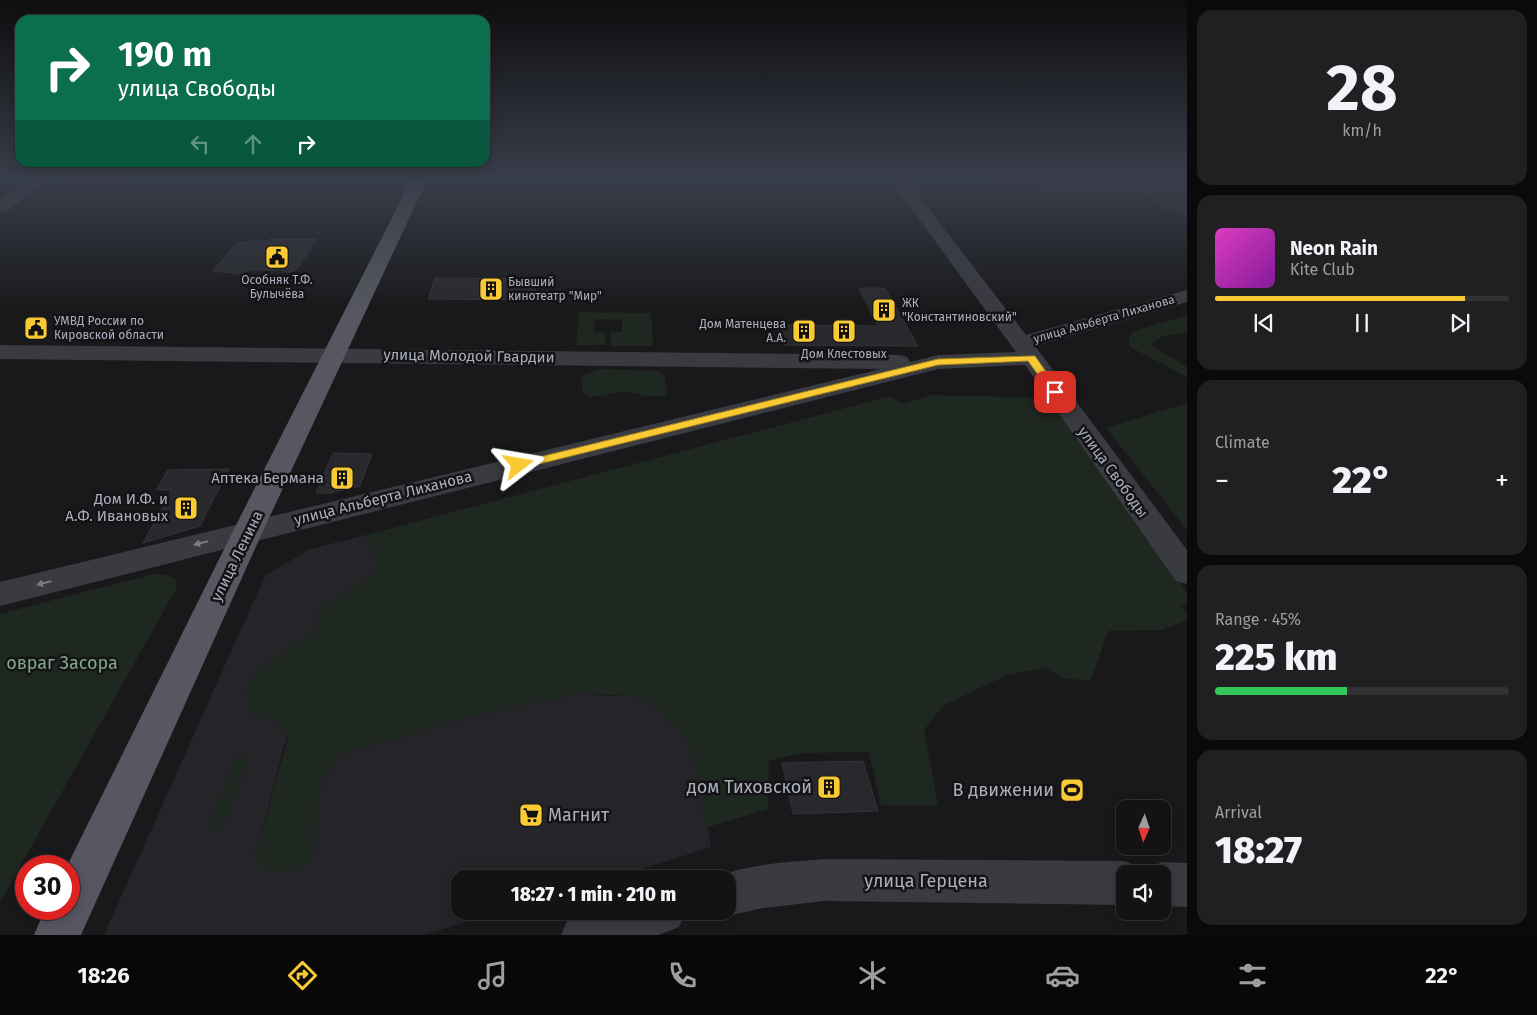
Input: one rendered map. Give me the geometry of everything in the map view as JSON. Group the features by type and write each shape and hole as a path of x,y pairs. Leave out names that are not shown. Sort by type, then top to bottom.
{"main road":[{"name":"улица Ленина","path":"57,935 248,531 399,222"}],"street":[{"name":"улица Свободы","path":"930,222 1187,573"},
{"name":"улица Альберта Лиханова","path":"0,594 248,531 938,362 1026,351 1187,296"},
{"name":"улица Молодой Гвардии","path":"0,352 938,362"},
{"name":"улица Герцена","path":"736,892 763,886 825,880 1116,884"},
{"path":"1171,884 1187,885"},
{"path":"584,935 633,920"}],"shaded area":[{"path":"366,535 380,569 320,611 255,856 312,860 321,780 341,754 467,718 577,693 610,696 653,696 693,731 711,847 639,870 451,870 451,920 473,920 423,935 104,935 265,576 310,549"}],"green space":[{"path":"579,312 651,313 653,346 611,346 611,332 622,332 622,320 595,319 594,332 605,333 605,345 576,345"},
{"path":"1187,315 1187,333 1162,336 1151,345 1187,367 1187,377 1130,347 1129,338 1132,332"},
{"path":"601,369 659,371 665,377 667,395 650,397 619,392 588,396 583,393 581,376"},
{"path":"930,395 1050,398 1187,593 1187,604 1181,606 1187,615 1187,621 1161,630 1108,631 1091,680 1067,679 1044,668 1007,675 944,705 924,730 938,805 881,805 869,752 800,753 769,761 768,809 705,828 692,755 681,732 673,727 668,718 651,703 629,696 577,693 467,718 341,754 321,781 313,860 287,872 266,870 255,856 288,738 278,722 251,715 245,689 260,666 314,633 320,610 380,569 366,535 891,396 903,404"},
{"path":"1187,403 1187,530 1106,428"},
{"name":"овраг Засора","path":"154,574 169,575 177,580 176,589 26,855 15,855 15,875 0,902 0,614"},
{"path":"236,756 250,756 222,830 208,829"}],"building":[{"name":"Особняк Т.Ф. Булычёва","path":"269,239 317,239 297,269 287,273 284,270 249,270 240,274 213,271 236,244 248,241 267,241"},
{"name":"Бывший кинотеатр \"Мир\"","path":"435,278 537,279 534,300 428,299"},
{"path":"859,288 885,288 918,346 783,345 777,325 878,326"},
{"name":"Аптека Бермана","path":"333,453 372,454 360,486 330,493 316,493"},
{"name":"Дом И.Ф. и А.Ф. Ивановых","path":"229,469 200,526 143,543 172,490 156,490 168,470"},
{"name":"дом Тиховской","path":"863,761 878,811 793,814 782,763"}],"place":[{"name":"Особняк Т.Ф. Булычёва","path":"277,257"},
{"name":"Бывший кинотеатр \"Мир\"","path":"491,289"},
{"name":"ЖК \"Константиновский\"","path":"884,310"},
{"name":"УМВД России по Кировской области","path":"36,328"},
{"name":"Дом Матенцева А.А.","path":"804,331"},
{"name":"Дом Клестовых","path":"844,331"},
{"name":"Аптека Бермана","path":"342,478"},
{"name":"Дом И.Ф. и А.Ф. Ивановых","path":"186,508"},
{"name":"дом Тиховской","path":"829,787"},
{"name":"В движении","path":"1072,790"},
{"name":"Магнит","path":"531,815"}],"route":[{"path":"519,465 938,362 1031,358 1055,392"}]}
